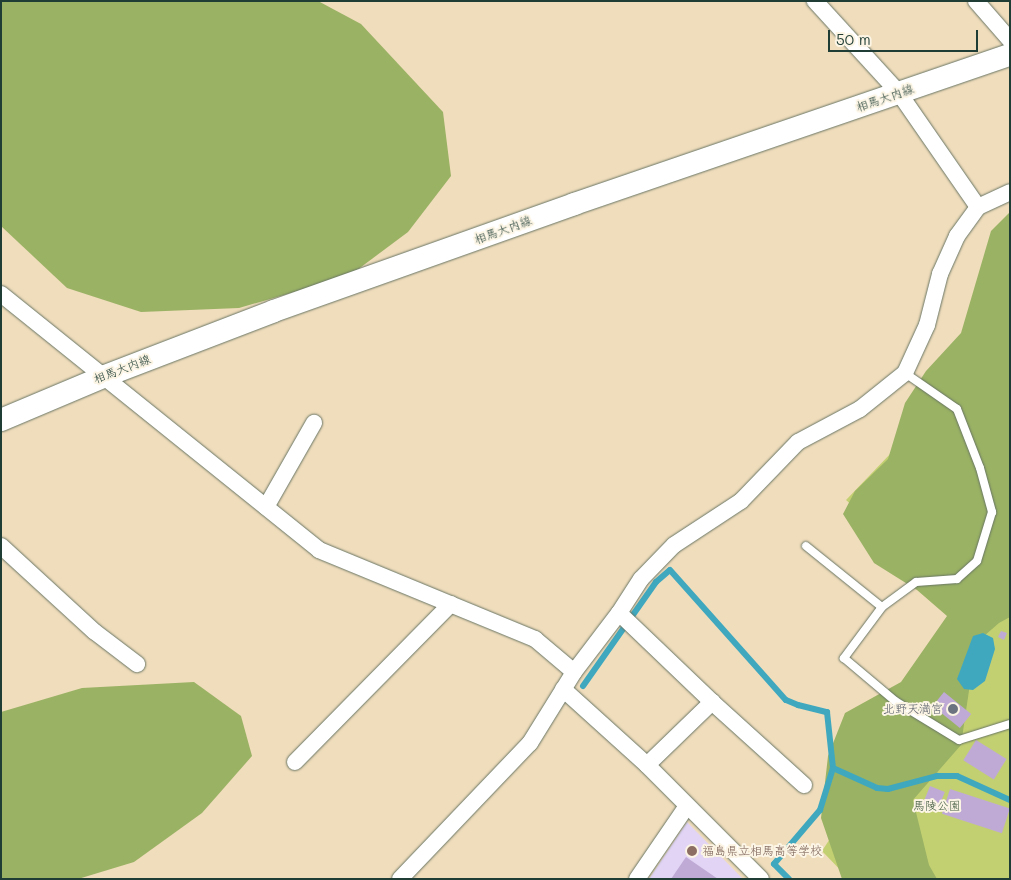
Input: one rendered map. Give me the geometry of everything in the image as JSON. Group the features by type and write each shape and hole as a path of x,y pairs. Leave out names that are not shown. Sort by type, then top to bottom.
{"main road":[{"name":"相馬大内線","path":"1,420 105,376 283,308 1010,55"}],"street":[{"path":"816,1 898,93 978,207"},
{"path":"976,1 1010,40"},
{"path":"400,879 530,743 574,672 619,613 641,579 674,545 741,501 798,442 860,409 905,373 927,325 940,274 953,244 978,207 1010,192"},
{"path":"1,294 319,550 535,639 574,672"},
{"path":"266,507 314,423"},
{"path":"1,546 94,632 137,664"},
{"path":"295,762 451,604"},
{"path":"619,613 712,702 804,785"},
{"path":"563,689 647,765 761,879"},
{"path":"647,765 712,702"},
{"path":"637,879 687,806"}],"lane":[{"path":"905,373 957,409 980,468 992,512 977,561 957,579 916,582 882,607 844,658 895,701 959,740 1010,724"},
{"path":"806,546 882,607"}],"shaded area":[{"name":"福島県立相馬高等学校","path":"687,822 743,879 649,879"}],"green space":[{"path":"1,1 318,1 361,24 443,112 451,176 408,232 349,276 239,308 141,312 67,288 1,226"},
{"name":"馬陵公園","path":"1010,212 1010,617 999,623 976,643 961,745 913,800 929,865 937,879 842,879 821,818 828,756 845,713 901,682 947,616 917,590 874,563 843,514 855,491 888,459 905,403 926,371 961,333 991,231"},
{"name":"馬陵公園","path":"1010,329 1010,879 849,879 822,851 975,616 846,500"},
{"path":"194,682 241,716 252,756 202,813 134,862 78,879 1,879 1,712 82,688"}],"water":[{"path":"983,633 993,638 995,649 985,681 973,690 964,689 957,679 973,636"}],"building":[{"path":"1001,631 1007,633 1004,640 998,637"},
{"path":"944,692 971,714 960,728 933,706"},
{"path":"976,740 1007,759 994,779 963,760"},
{"path":"930,786 945,792 937,811 922,805"},
{"path":"950,789 1010,808 1002,833 942,814"},
{"path":"686,857 718,879 671,879"}],"waterway":[{"path":"583,686 656,582 670,570 786,700 827,712 833,768 820,810 774,864 789,879"},
{"path":"833,768 877,788 888,789 937,776 957,776 1010,800"}],"place":[{"name":"北野天満宮","path":"953,709"},
{"name":"福島県立相馬高等学校","path":"692,851"}]}
